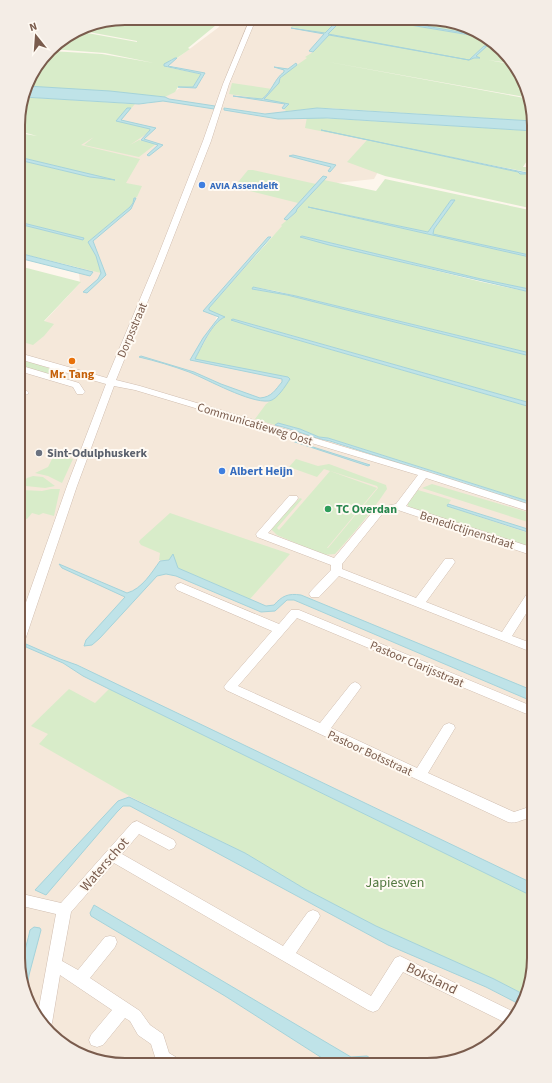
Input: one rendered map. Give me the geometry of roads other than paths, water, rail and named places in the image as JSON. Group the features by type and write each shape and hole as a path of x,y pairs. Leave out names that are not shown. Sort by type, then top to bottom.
{"street":[{"name":"Dorpsstraat","path":"25,623 72,486 112,382 115,370 158,268 170,233 207,141 226,84 251,25"},
{"name":"Communicatieweg Oost","path":"25,358 89,377 137,388 398,467 483,498 527,508"},
{"path":"25,370 76,386 80,388 80,392"},
{"path":"315,594 380,510 399,507 423,476"},
{"path":"293,498 260,534 419,603 527,646"},
{"name":"Benedictijnenstraat","path":"399,507 527,550"},
{"path":"419,603 449,562"},
{"path":"181,587 280,629"},
{"path":"505,637 527,603"},
{"name":"Pastoor Clarijsstraat","path":"280,629 295,613 527,709"},
{"name":"Pastoor Botsstraat","path":"280,629 230,687 513,818 527,812"},
{"name":"Pastoor Botsstraat","path":"322,730 355,687"},
{"name":"Pastoor Botsstraat","path":"419,775 449,728"},
{"name":"Waterschot","path":"64,910 136,827 169,844"},
{"name":"Boksland","path":"111,856 373,1005 400,963 508,1016"},
{"path":"25,901 64,910 45,1017"},
{"path":"285,956 313,916"},
{"path":"79,980 110,942"},
{"path":"55,964 135,1016 144,1030 157,1039 163,1058"},
{"path":"97,1040 123,1008"}],"water":[{"path":"333,25 337,25 328,34 469,60 329,35 313,52 309,51 324,34 291,28 325,33"},
{"path":"410,25 420,25 471,35"},
{"path":"484,46 487,46 476,56 480,58 469,60"},
{"path":"177,58 168,66 205,73 196,88 178,87 193,87 201,74 164,66 164,64"},
{"path":"296,63 297,65 280,78 279,83 264,99 289,104 284,109 282,108 285,104 233,96 262,99 284,72 284,70 274,67 288,69"},
{"path":"33,86 110,91 165,97 169,99 215,106 214,109 163,101 139,104 29,97"},
{"path":"127,108 131,108 121,120 156,128 144,139 163,145 149,156 147,155 158,145 141,140 150,129 116,121"},
{"path":"224,108 265,114 317,108 527,121 527,131 327,118 278,119 224,110"},
{"path":"321,130 527,173 527,174 520,174 518,172"},
{"path":"293,155 336,165 330,172 328,171 331,167 289,156"},
{"path":"25,158 115,180 90,177 25,161"},
{"path":"323,176 327,177 297,209 296,212 287,220 284,219"},
{"path":"134,198 136,198 131,209 93,241 106,275 87,293 83,292 98,279 101,273 96,256 88,242 130,207"},
{"path":"451,200 455,200 434,229 433,234 527,254 527,256 308,207 428,232"},
{"path":"25,223 84,238 83,240 25,226"},
{"path":"302,236 527,289 527,291 329,245 300,237"},
{"path":"268,237 271,237 209,308 209,310 225,317 220,320 211,330 195,359 288,377 290,379 275,398 269,401 261,401 240,395 189,372 139,357 141,356 194,372 221,384 260,398 273,393 282,382 282,379 190,360 203,338 219,317 203,311"},
{"path":"25,255 93,272 90,276 25,260"},
{"path":"253,287 296,296 527,352 527,355 287,295 252,289"},
{"path":"233,319 527,402 527,406 256,328 231,320"},
{"path":"278,423 300,429 319,437 328,438 527,501 527,504 330,441 275,425"},
{"path":"292,441 294,441 370,465 368,466"},
{"path":"448,504 527,529 527,532 447,506"},
{"path":"173,554 178,568 266,606 274,605 280,599 292,594 301,595 527,688 527,699 294,600 287,600 275,611 261,612 176,576 166,574 157,576 100,638 92,645 84,646 86,640 125,597 62,568 59,564 127,593 142,584 160,561 169,560"},
{"path":"26,644 77,665 527,881 527,894 109,689 83,676 63,663 26,647"},
{"path":"129,797 245,853 305,889 376,926 494,979 521,993 517,1002 388,945 130,806 123,806 117,812 46,895 35,890 118,801"},
{"path":"94,905 351,1057 367,1056 370,1058 322,1058 225,996 91,916 90,913"},
{"path":"34,927 40,928 41,930 28,982 25,964 25,951 30,930"}],"place":[{"name":"AVIA Assendelft","path":"202,185"},
{"name":"Mr. Tang","path":"72,361"},
{"name":"Sint-Odulphuskerk","path":"39,453"},
{"name":"Albert Heijn","path":"222,471"},
{"name":"TC Overdan","path":"328,509"}],"park label":[{"name":"Japiesven","path":"395,882"}]}
